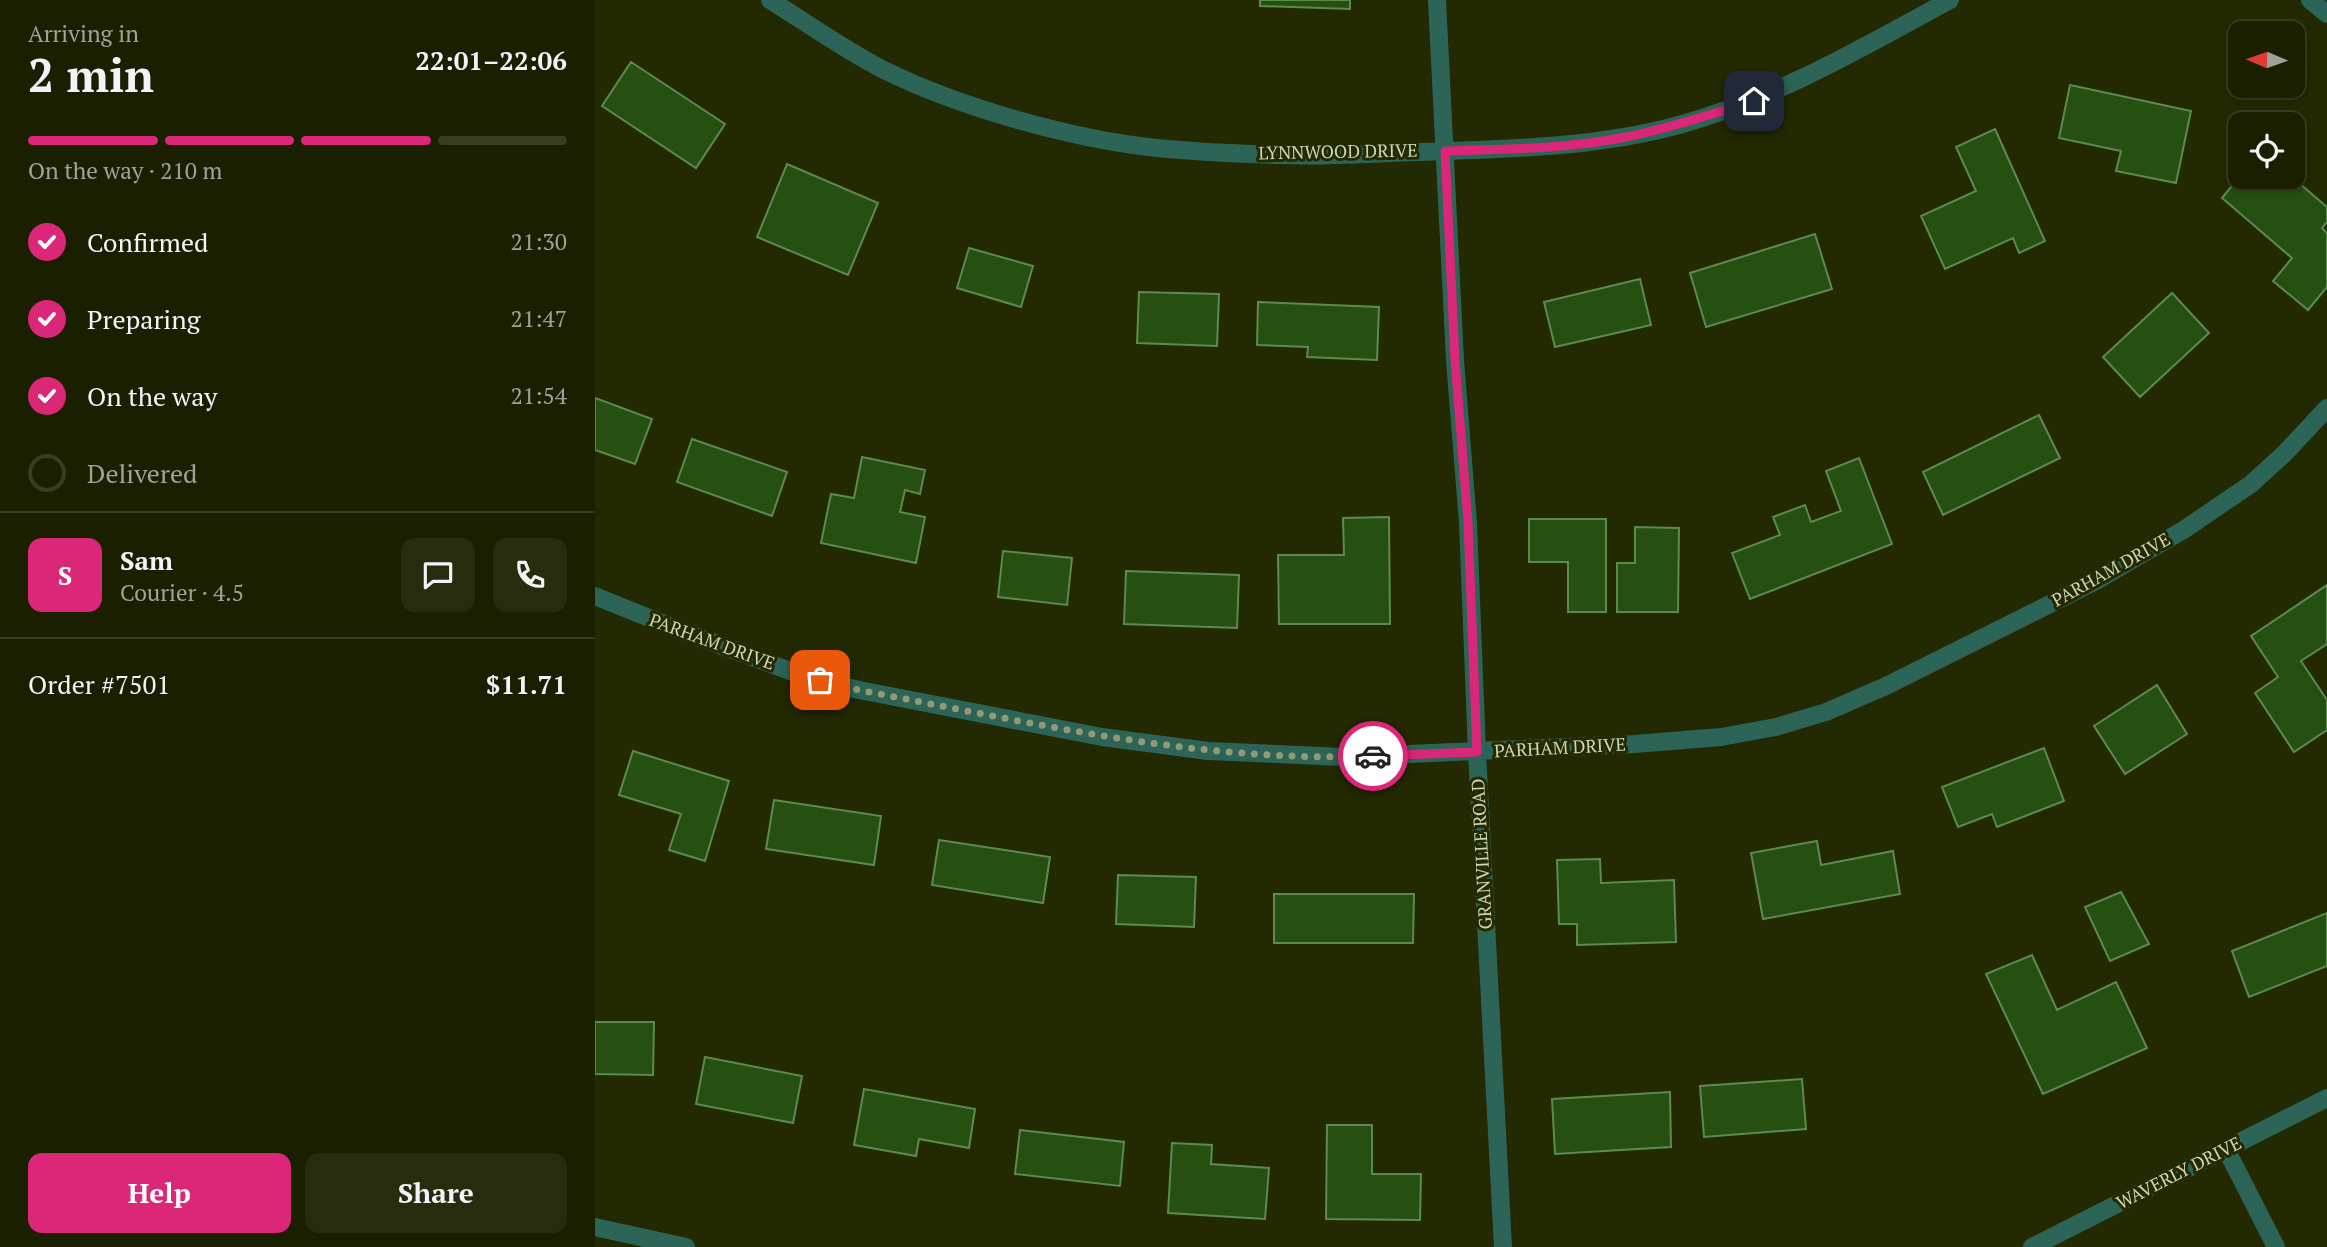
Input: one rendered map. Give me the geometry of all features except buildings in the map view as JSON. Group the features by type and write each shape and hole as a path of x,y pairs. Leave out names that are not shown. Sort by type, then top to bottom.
{"street":[{"name":"LYNNWOOD DRIVE","path":"770,0 880,68 935,92 1014,118 1091,138 1156,148 1284,156 1541,147 1623,138 1678,125 1754,101 1808,76 1950,0"},
{"name":"GRANVILLE ROAD","path":"1437,0 1455,360 1468,523 1503,1247"},
{"path":"2310,0 2327,14"},
{"name":"PARHAM DRIVE","path":"595,596 674,628 824,681 859,690 1102,737 1208,751 1343,757 1635,744 1721,737 1776,727 1826,712 1886,686 2096,581 2185,529 2251,484 2284,454 2327,408"},
{"name":"WAVERLY DRIVE","path":"2032,1247 2327,1098"},
{"path":"2226,1149 2276,1247"},
{"path":"595,1227 686,1247"}],"way so far":[{"path":"820,680 1102,737 1208,751 1288,756 1373,756"}],"route":[{"path":"1373,756 1477,752 1468,523 1455,360 1445,151 1541,147 1623,138 1678,125 1754,101"}]}
